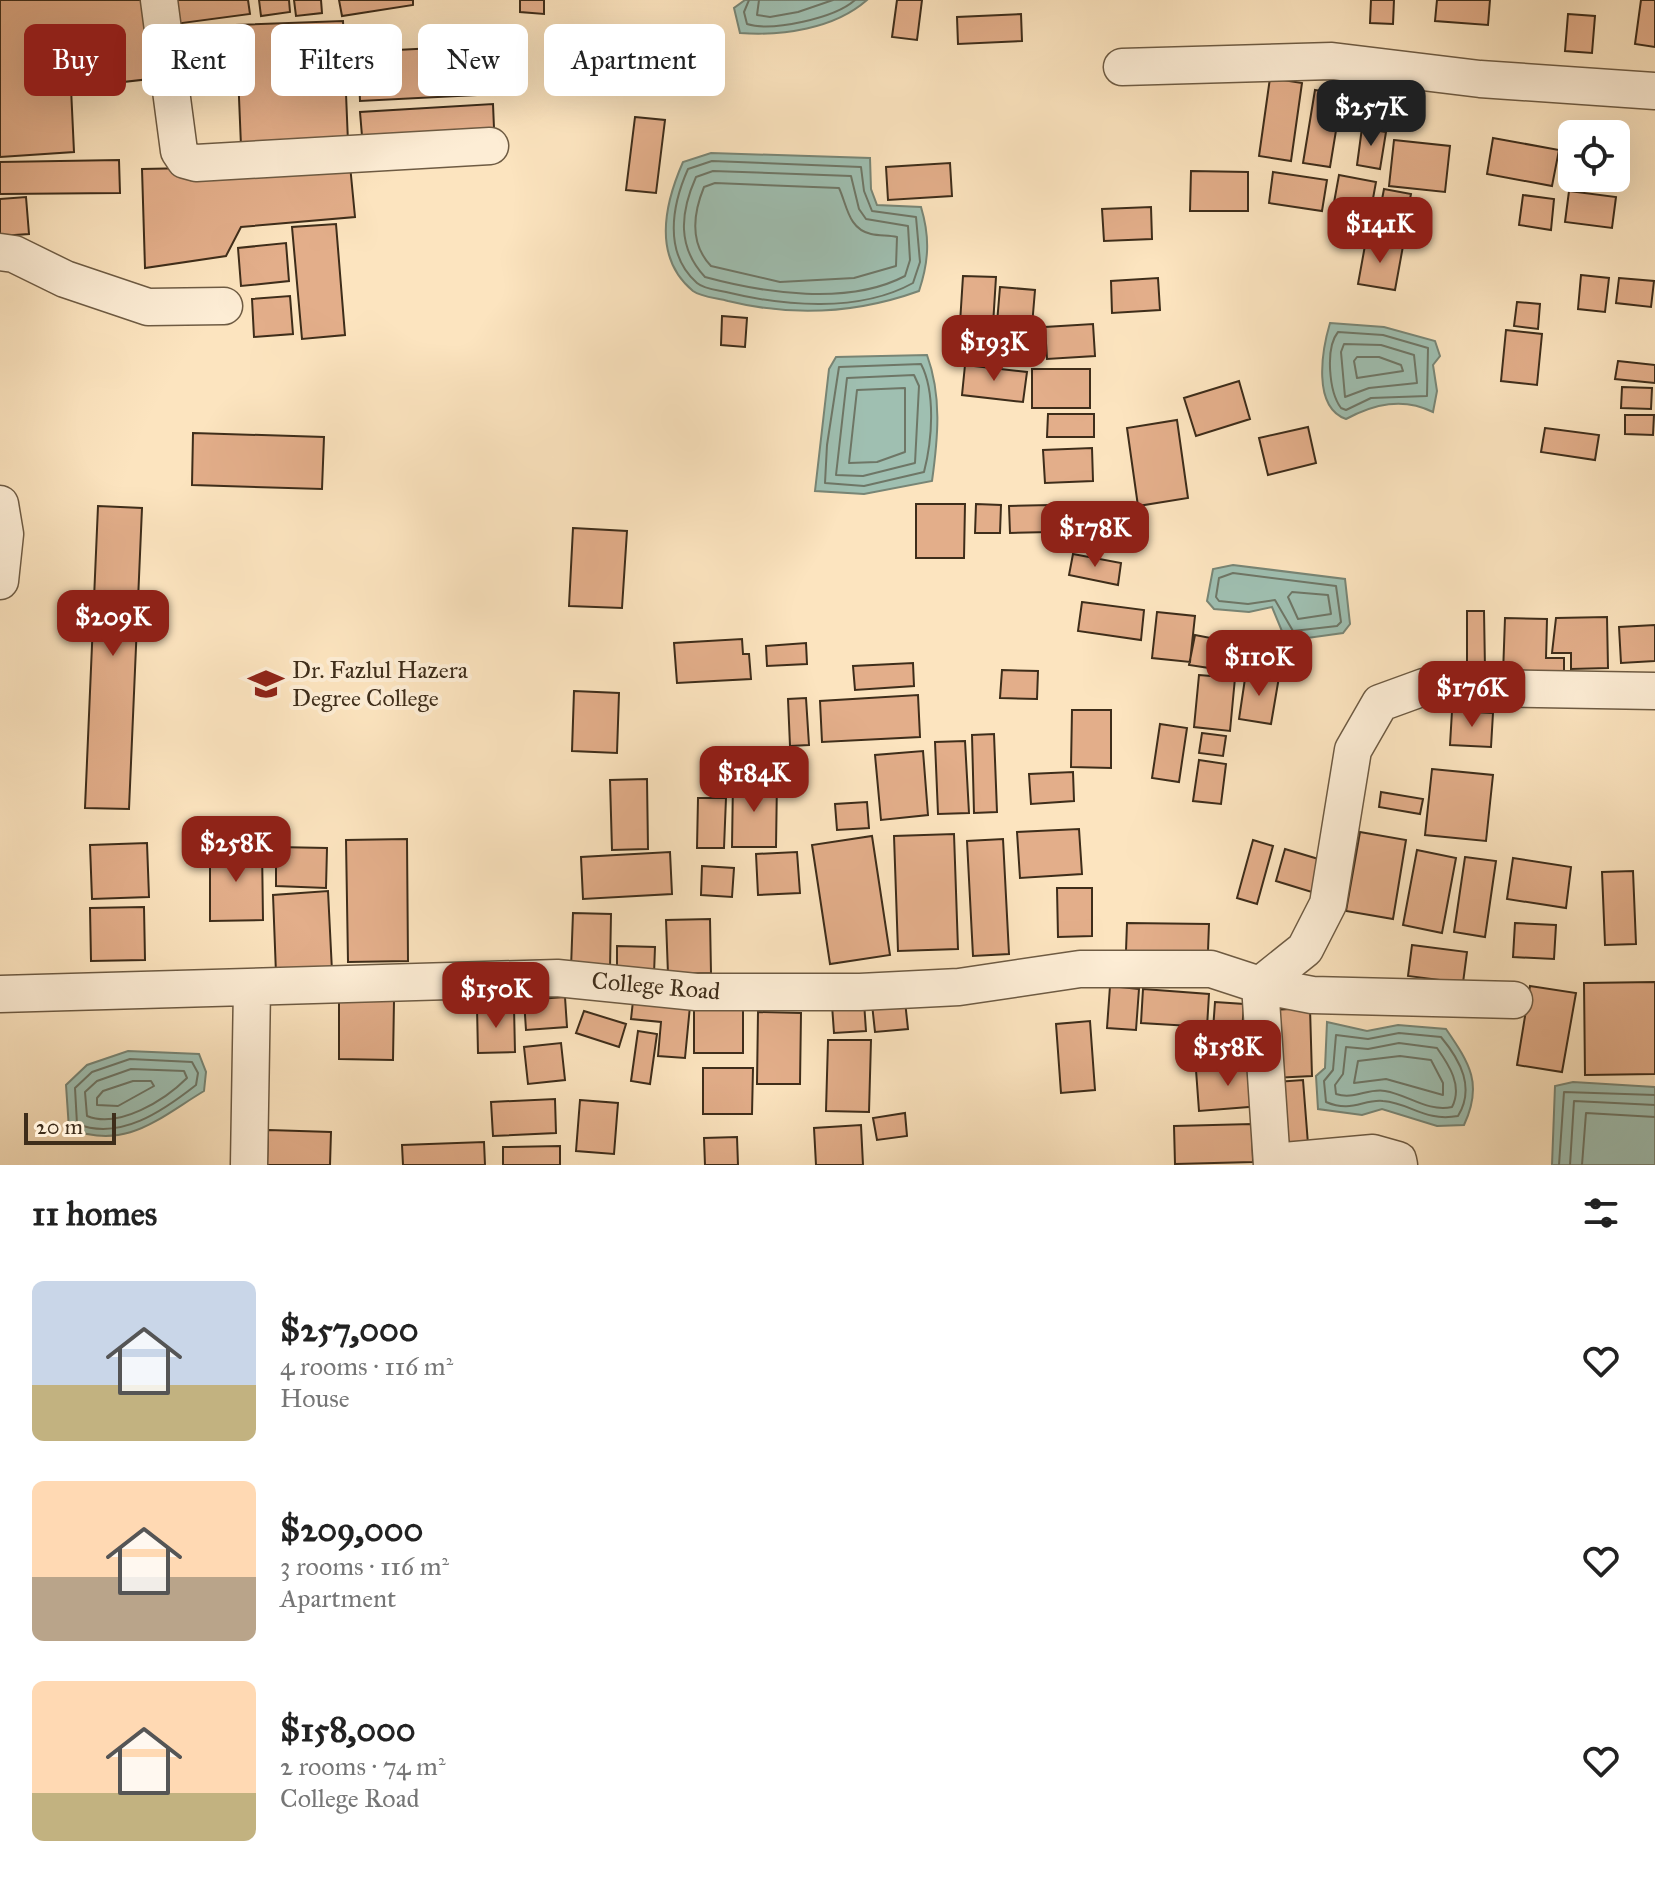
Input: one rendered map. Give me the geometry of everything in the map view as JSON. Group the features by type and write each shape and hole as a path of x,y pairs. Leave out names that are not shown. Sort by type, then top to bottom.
{"street":[{"path":"159,0 179,151 185,160 196,163 334,157 490,146"},
{"path":"1368,48 1468,62 1655,75"},
{"path":"1122,67 1332,61 1480,79 1655,91"},
{"path":"0,252 14,254 65,279 148,307 224,306"},
{"path":"0,504 5,534 0,581"},
{"path":"1399,1165 1398,1160 1373,1153 1273,1163 1260,985 1305,949 1328,904 1353,750 1380,703 1424,687 1655,691"},
{"name":"College Road","path":"0,994 557,978 696,992 860,992 959,987 1080,969 1211,969 1260,985 1312,995 1514,1000"},
{"path":"249,1165 252,988"}],"water":[{"path":"745,0 867,0 854,10 823,24 790,32 756,34 740,33 734,8"},
{"path":"711,153 870,158 871,189 877,205 921,207 927,249 919,291 871,305 800,311 752,306 693,291 672,262 667,246 667,212 683,162"},
{"path":"1330,323 1384,327 1435,341 1440,356 1433,365 1437,391 1433,412 1411,405 1389,404 1367,409 1346,419 1335,413 1328,403 1322,377"},
{"path":"927,355 937,402 932,481 864,494 815,491 829,369 836,357"},
{"path":"1233,565 1345,579 1350,624 1343,633 1286,641 1272,607 1249,612 1214,609 1207,601 1213,569"},
{"path":"1327,1022 1367,1031 1398,1025 1446,1029 1462,1053 1471,1075 1473,1098 1464,1125 1437,1126 1382,1109 1362,1115 1318,1109 1316,1076 1325,1068"},
{"path":"128,1051 199,1054 206,1072 204,1091 155,1121 125,1134 89,1135 69,1129 66,1085 87,1065"},
{"path":"1573,1082 1655,1087 1655,1165 1552,1165 1555,1086"}],"building":[{"path":"0,0 148,0 151,24 142,24 142,80 126,82 126,24 24,24 24,96 71,96 74,152 0,157"},
{"path":"172,0 248,0 250,14 175,24"},
{"path":"259,0 289,0 290,12 261,16"},
{"path":"294,0 321,0 322,13 296,16"},
{"path":"339,0 413,0 413,5 342,16"},
{"path":"520,0 544,0 544,14 520,12"},
{"path":"897,0 922,0 917,40 892,37"},
{"path":"1371,0 1394,0 1393,24 1370,23"},
{"path":"1437,0 1490,0 1488,25 1435,21"},
{"path":"1641,0 1655,0 1655,47 1635,44"},
{"path":"1021,14 1022,41 958,44 957,17"},
{"path":"1568,14 1595,16 1592,53 1565,51"},
{"path":"343,21 343,24 271,24 271,96 346,96 348,142 241,146 239,96 255,96 255,24"},
{"path":"418,49 418,96 457,96 360,101 360,96 402,96 402,50"},
{"path":"1270,78 1302,83 1291,161 1259,156"},
{"path":"1315,90 1342,94 1330,167 1303,163"},
{"path":"493,104 494,128 362,136 360,112"},
{"path":"635,117 665,120 656,193 626,190"},
{"path":"1362,128 1386,132 1380,169 1357,165"},
{"path":"1493,138 1558,150 1552,186 1487,174"},
{"path":"1394,140 1450,146 1445,192 1389,186"},
{"path":"119,160 120,193 0,194 0,162"},
{"path":"950,163 952,196 888,200 886,167"},
{"path":"350,165 355,217 241,227 226,256 145,268 142,169"},
{"path":"1191,171 1248,172 1248,211 1190,211"},
{"path":"1273,172 1327,180 1322,211 1269,203"},
{"path":"1339,175 1376,182 1368,226 1331,219"},
{"path":"1384,189 1411,194 1407,214 1380,210"},
{"path":"1569,192 1616,197 1612,228 1565,222"},
{"path":"1523,195 1554,199 1551,230 1519,225"},
{"path":"26,197 29,234 0,236 0,199"},
{"path":"1151,207 1152,239 1104,241 1102,209"},
{"path":"336,224 345,335 302,339 292,227"},
{"path":"1366,240 1403,246 1395,290 1358,284"},
{"path":"286,243 289,281 241,286 238,248"},
{"path":"1581,275 1609,278 1605,312 1578,309"},
{"path":"963,276 996,277 993,325 960,323"},
{"path":"1158,278 1160,310 1112,313 1111,281"},
{"path":"1619,278 1654,281 1651,307 1616,303"},
{"path":"1000,287 1035,290 1032,326 997,323"},
{"path":"290,296 293,334 254,337 252,299"},
{"path":"1517,302 1540,304 1538,329 1514,326"},
{"path":"722,316 747,318 745,347 721,345"},
{"path":"1093,324 1095,356 1047,359 1045,327"},
{"path":"1506,330 1542,334 1537,385 1501,381"},
{"path":"1618,361 1655,365 1655,383 1615,379"},
{"path":"965,365 1027,372 1023,402 962,395"},
{"path":"1032,369 1090,369 1090,408 1032,408"},
{"path":"1239,381 1250,419 1196,436 1184,398"},
{"path":"1622,387 1652,388 1651,409 1621,408"},
{"path":"1048,414 1094,414 1094,437 1047,437"},
{"path":"1625,415 1654,415 1653,435 1625,434"},
{"path":"1177,420 1188,498 1138,506 1127,428"},
{"path":"1308,427 1316,463 1268,475 1259,438"},
{"path":"1545,428 1599,435 1595,460 1541,452"},
{"path":"193,433 324,437 322,489 192,485"},
{"path":"1092,448 1093,481 1045,483 1043,450"},
{"path":"1062,503 1110,503 1114,544 1061,542"},
{"path":"916,504 965,504 964,558 916,558"},
{"path":"976,504 1001,505 1000,533 975,533"},
{"path":"1050,505 1050,532 1010,533 1009,506"},
{"path":"98,506 142,508 129,809 85,808"},
{"path":"573,528 627,531 622,608 569,606"},
{"path":"1073,554 1121,563 1118,585 1069,575"},
{"path":"1082,602 1144,610 1141,640 1078,631"},
{"path":"1467,611 1484,611 1485,669 1467,669"},
{"path":"1157,612 1195,616 1190,662 1152,658"},
{"path":"1607,617 1608,668 1571,669 1571,653 1552,653 1556,618"},
{"path":"1505,618 1547,619 1546,658 1564,658 1564,676 1503,674"},
{"path":"1655,625 1655,661 1621,663 1619,627"},
{"path":"1195,635 1221,640 1216,669 1189,665"},
{"path":"742,639 743,654 749,654 751,679 677,683 674,643"},
{"path":"806,643 807,664 767,666 766,646"},
{"path":"913,663 914,686 855,690 853,666"},
{"path":"1002,670 1038,671 1037,699 1000,698"},
{"path":"1246,672 1279,677 1271,724 1239,719"},
{"path":"1199,675 1235,678 1230,731 1194,727"},
{"path":"574,691 619,693 617,753 572,751"},
{"path":"918,695 920,737 822,742 820,701"},
{"path":"806,698 809,745 790,746 788,699"},
{"path":"1072,710 1111,710 1111,768 1071,767"},
{"path":"1452,711 1493,713 1491,747 1450,745"},
{"path":"1160,724 1187,728 1179,782 1152,778"},
{"path":"1202,733 1226,736 1223,756 1199,753"},
{"path":"994,734 997,812 974,813 972,735"},
{"path":"965,741 969,813 938,814 935,742"},
{"path":"923,751 928,815 881,820 875,755"},
{"path":"1199,760 1226,764 1221,804 1193,801"},
{"path":"1432,769 1493,775 1486,841 1425,835"},
{"path":"1073,772 1074,801 1031,804 1029,774"},
{"path":"647,779 648,849 612,850 610,780"},
{"path":"733,780 777,780 776,847 732,847"},
{"path":"1381,792 1423,799 1420,814 1379,807"},
{"path":"698,798 726,798 724,848 697,848"},
{"path":"867,802 869,828 837,830 835,804"},
{"path":"1079,829 1082,874 1020,878 1017,832"},
{"path":"1360,832 1406,840 1393,919 1346,911"},
{"path":"954,834 958,949 898,951 894,836"},
{"path":"872,836 890,955 830,964 812,845"},
{"path":"407,839 408,961 348,962 346,840"},
{"path":"1003,839 1009,954 973,956 967,841"},
{"path":"1253,840 1273,846 1257,904 1237,898"},
{"path":"147,843 149,897 92,899 90,845"},
{"path":"262,847 263,920 210,921 210,848"},
{"path":"276,847 327,848 326,888 276,886"},
{"path":"1285,849 1325,861 1315,893 1276,881"},
{"path":"1417,850 1456,858 1442,933 1403,925"},
{"path":"670,852 672,894 583,899 581,857"},
{"path":"797,852 800,893 758,895 756,854"},
{"path":"1465,857 1496,861 1485,937 1454,932"},
{"path":"1513,858 1571,867 1566,908 1507,899"},
{"path":"702,866 734,868 732,897 701,895"},
{"path":"1633,871 1636,944 1605,945 1602,872"},
{"path":"1057,888 1092,888 1092,936 1058,937"},
{"path":"328,891 332,971 276,974 273,895"},
{"path":"144,907 145,960 91,961 90,908"},
{"path":"573,913 611,914 610,969 571,968"},
{"path":"710,919 711,973 668,974 666,920"},
{"path":"1127,923 1209,924 1208,951 1126,951"},
{"path":"1515,923 1556,925 1554,959 1513,957"},
{"path":"1412,945 1467,952 1463,983 1408,976"},
{"path":"617,946 655,947 654,974 617,974"},
{"path":"1655,982 1655,1074 1585,1075 1584,983"},
{"path":"1110,986 1139,989 1136,1030 1107,1028"},
{"path":"1530,986 1576,993 1562,1072 1517,1065"},
{"path":"1143,989 1209,994 1207,1027 1141,1023"},
{"path":"565,997 567,1027 526,1030 524,1000"},
{"path":"339,1000 394,1001 393,1060 339,1059"},
{"path":"633,1001 690,1006 685,1058 658,1056 661,1022 631,1019"},
{"path":"905,1001 908,1029 875,1032 872,1004"},
{"path":"864,1002 866,1031 834,1033 832,1005"},
{"path":"1215,1002 1244,1004 1241,1046 1212,1044"},
{"path":"477,1007 514,1007 515,1052 478,1053"},
{"path":"694,1007 743,1007 743,1053 694,1053"},
{"path":"1310,1008 1312,1076 1273,1078 1271,1010"},
{"path":"584,1011 626,1024 619,1047 576,1033"},
{"path":"758,1012 801,1013 800,1084 757,1084"},
{"path":"1090,1021 1095,1090 1061,1093 1056,1024"},
{"path":"638,1031 657,1034 650,1084 631,1081"},
{"path":"828,1040 871,1040 869,1112 826,1111"},
{"path":"561,1043 565,1080 528,1084 524,1047"},
{"path":"1258,1065 1261,1106 1199,1111 1196,1070"},
{"path":"703,1068 753,1068 752,1114 703,1114"},
{"path":"1303,1080 1308,1144 1282,1146 1276,1082"},
{"path":"555,1099 556,1133 493,1136 491,1102"},
{"path":"580,1100 618,1103 614,1154 576,1151"},
{"path":"905,1113 907,1136 877,1140 873,1118"},
{"path":"1252,1124 1253,1162 1175,1164 1174,1126"},
{"path":"861,1125 863,1165 816,1165 814,1128"},
{"path":"268,1130 331,1132 330,1165 267,1165"},
{"path":"737,1137 738,1165 705,1165 704,1138"},
{"path":"484,1142 485,1165 403,1165 402,1145"},
{"path":"560,1146 560,1165 503,1165 503,1147"}],"place":[{"name":"Dr. Fazlul Hazera Degree College","path":"266,684"}]}
